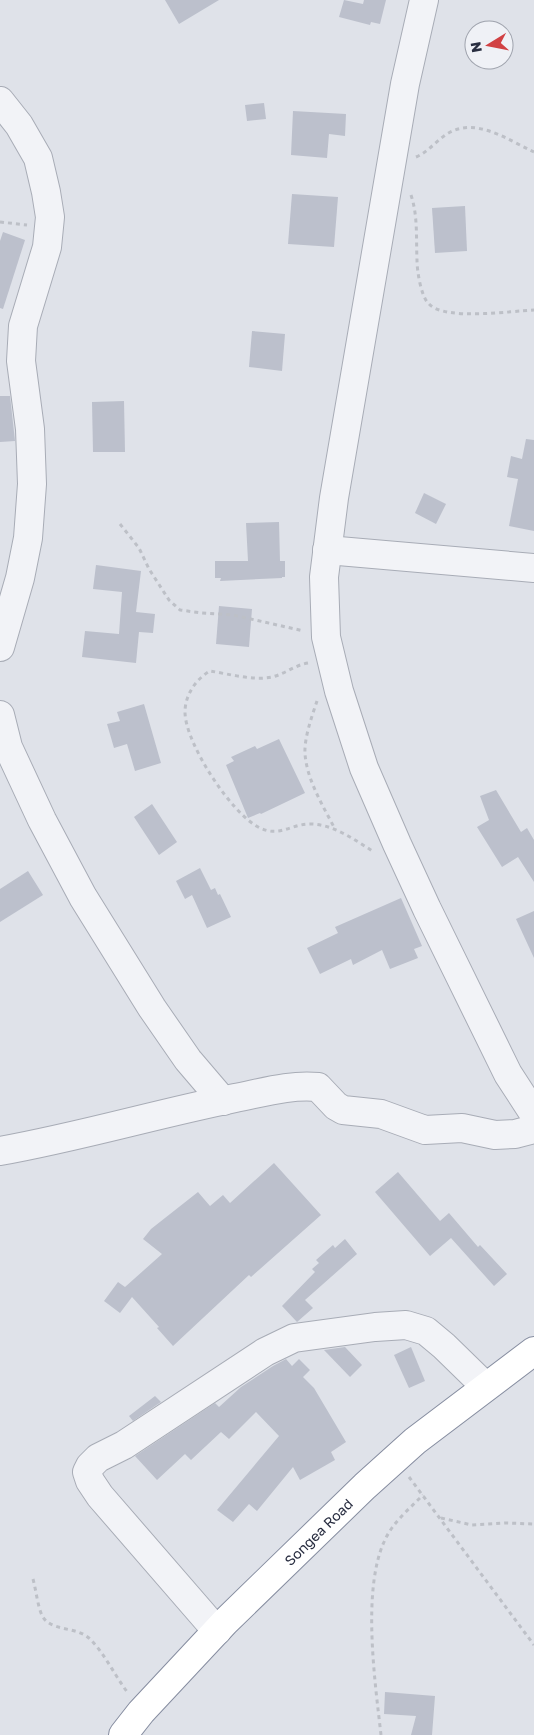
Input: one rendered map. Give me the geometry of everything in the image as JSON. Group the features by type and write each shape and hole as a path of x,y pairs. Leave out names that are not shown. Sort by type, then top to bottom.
{"highway":[{"name":"Songea Road","path":"132,1729 217,1631 312,1536 415,1441 485,1386 534,1351"}],"street":[{"path":"424,0 405,84 327,550 324,577 330,655 364,768 411,875 508,1074 534,1114"},
{"path":"0,101 19,125 38,158 50,217 47,248 23,326 21,361 30,429 32,484 28,538 20,578 0,647"},
{"path":"327,550 534,568"},
{"path":"0,715 8,747 42,820 83,897 147,1000 188,1060 223,1101"},
{"path":"0,1151 285,1088 312,1086 318,1087 336,1106 343,1110 381,1114 425,1130 462,1128 495,1135 534,1129"},
{"path":"217,1631 100,1496 90,1481 87,1472 98,1458 124,1445 265,1352 294,1338 375,1327 406,1325 426,1331 485,1386"}],"path":[{"path":"534,152 489,131 470,126 458,128 418,156 392,164 408,189 413,201 416,219 417,263 427,303 435,309 461,314 534,310"},
{"path":"120,524 138,548 169,600 180,610 202,614 234,615 330,655"},
{"path":"330,655 311,721 305,752 309,772 335,830"},
{"path":"330,655 299,664 286,672 271,677 254,678 210,671 202,676 187,697 185,712 188,732 199,756 220,788 237,809 258,828 270,832 307,824 323,826 335,830 381,857"},
{"path":"395,1459 534,1645"},
{"path":"381,1735 373,1671 373,1601 376,1568 384,1541 401,1517 423,1495"},
{"path":"440,1518 472,1525 534,1524"},
{"path":"33,1579 41,1614 48,1623 57,1627 78,1631 89,1638 132,1729"}],"building":[{"path":"165,0 219,0 179,24"},
{"path":"344,0 363,4 364,0 386,0 380,24 371,22 370,25 339,17"},
{"path":"264,103 266,119 247,121 245,105"},
{"path":"293,111 346,114 345,136 329,134 327,158 291,155"},
{"path":"292,194 338,197 334,247 288,244"},
{"path":"465,206 467,251 435,253 432,208"},
{"path":"3,232 25,240 3,309 0,308 0,241"},
{"path":"252,331 285,334 282,371 249,367"},
{"path":"0,396 10,396 15,441 0,442"},
{"path":"124,401 125,452 93,452 92,402"},
{"path":"526,439 534,440 534,531 509,526 518,479 507,477 511,456 522,459"},
{"path":"424,493 446,504 436,524 415,513"},
{"path":"279,522 280,561 285,561 285,577 220,581 221,578 215,578 215,561 248,561 246,523"},
{"path":"96,565 141,571 136,612 155,614 153,633 139,632 136,663 82,657 85,631 119,634 122,592 93,589"},
{"path":"219,606 252,609 249,647 216,644"},
{"path":"144,704 161,763 135,771 127,744 114,748 107,724 120,721 117,712"},
{"path":"279,739 305,793 261,814 248,818 226,765 234,761 231,757 255,746 257,749"},
{"path":"496,790 521,832 527,828 534,840 534,882 518,857 502,867 477,827 489,820 480,796"},
{"path":"152,804 177,842 159,855 134,817"},
{"path":"200,868 211,890 215,888 218,895 220,894 231,917 207,928 192,895 185,899 176,881"},
{"path":"28,871 43,895 0,922 0,889"},
{"path":"401,898 422,946 414,949 418,958 390,969 382,950 353,965 351,959 320,974 307,948 338,933 335,927"},
{"path":"534,911 534,958 516,919"},
{"path":"274,1163 321,1215 251,1277 249,1275 173,1346 132,1297 120,1313 104,1301 118,1282 125,1287 162,1254 143,1239 151,1229 198,1192 210,1206 223,1195 230,1203"},
{"path":"398,1172 440,1221 449,1213 478,1247 480,1245 507,1274 494,1286 451,1238 430,1256 375,1192"},
{"path":"345,1239 357,1254 305,1300 313,1308 297,1322 282,1306 315,1272 312,1269 319,1263 316,1260 333,1245 335,1248"},
{"path":"345,1347 362,1365 350,1377 324,1350"},
{"path":"411,1347 425,1381 409,1388 394,1355"},
{"path":"286,1359 292,1366 299,1359 310,1370 303,1377 314,1388 346,1442 331,1452 335,1460 300,1480 293,1467 257,1511 249,1504 233,1522 217,1510 279,1436 256,1412 229,1439 221,1432 191,1460 185,1454 157,1480 135,1456 215,1403 219,1407 241,1387"},
{"path":"155,1396 161,1402 133,1421 129,1416"},
{"path":"385,1692 435,1696 432,1735 411,1735 416,1716 384,1714"}]}
